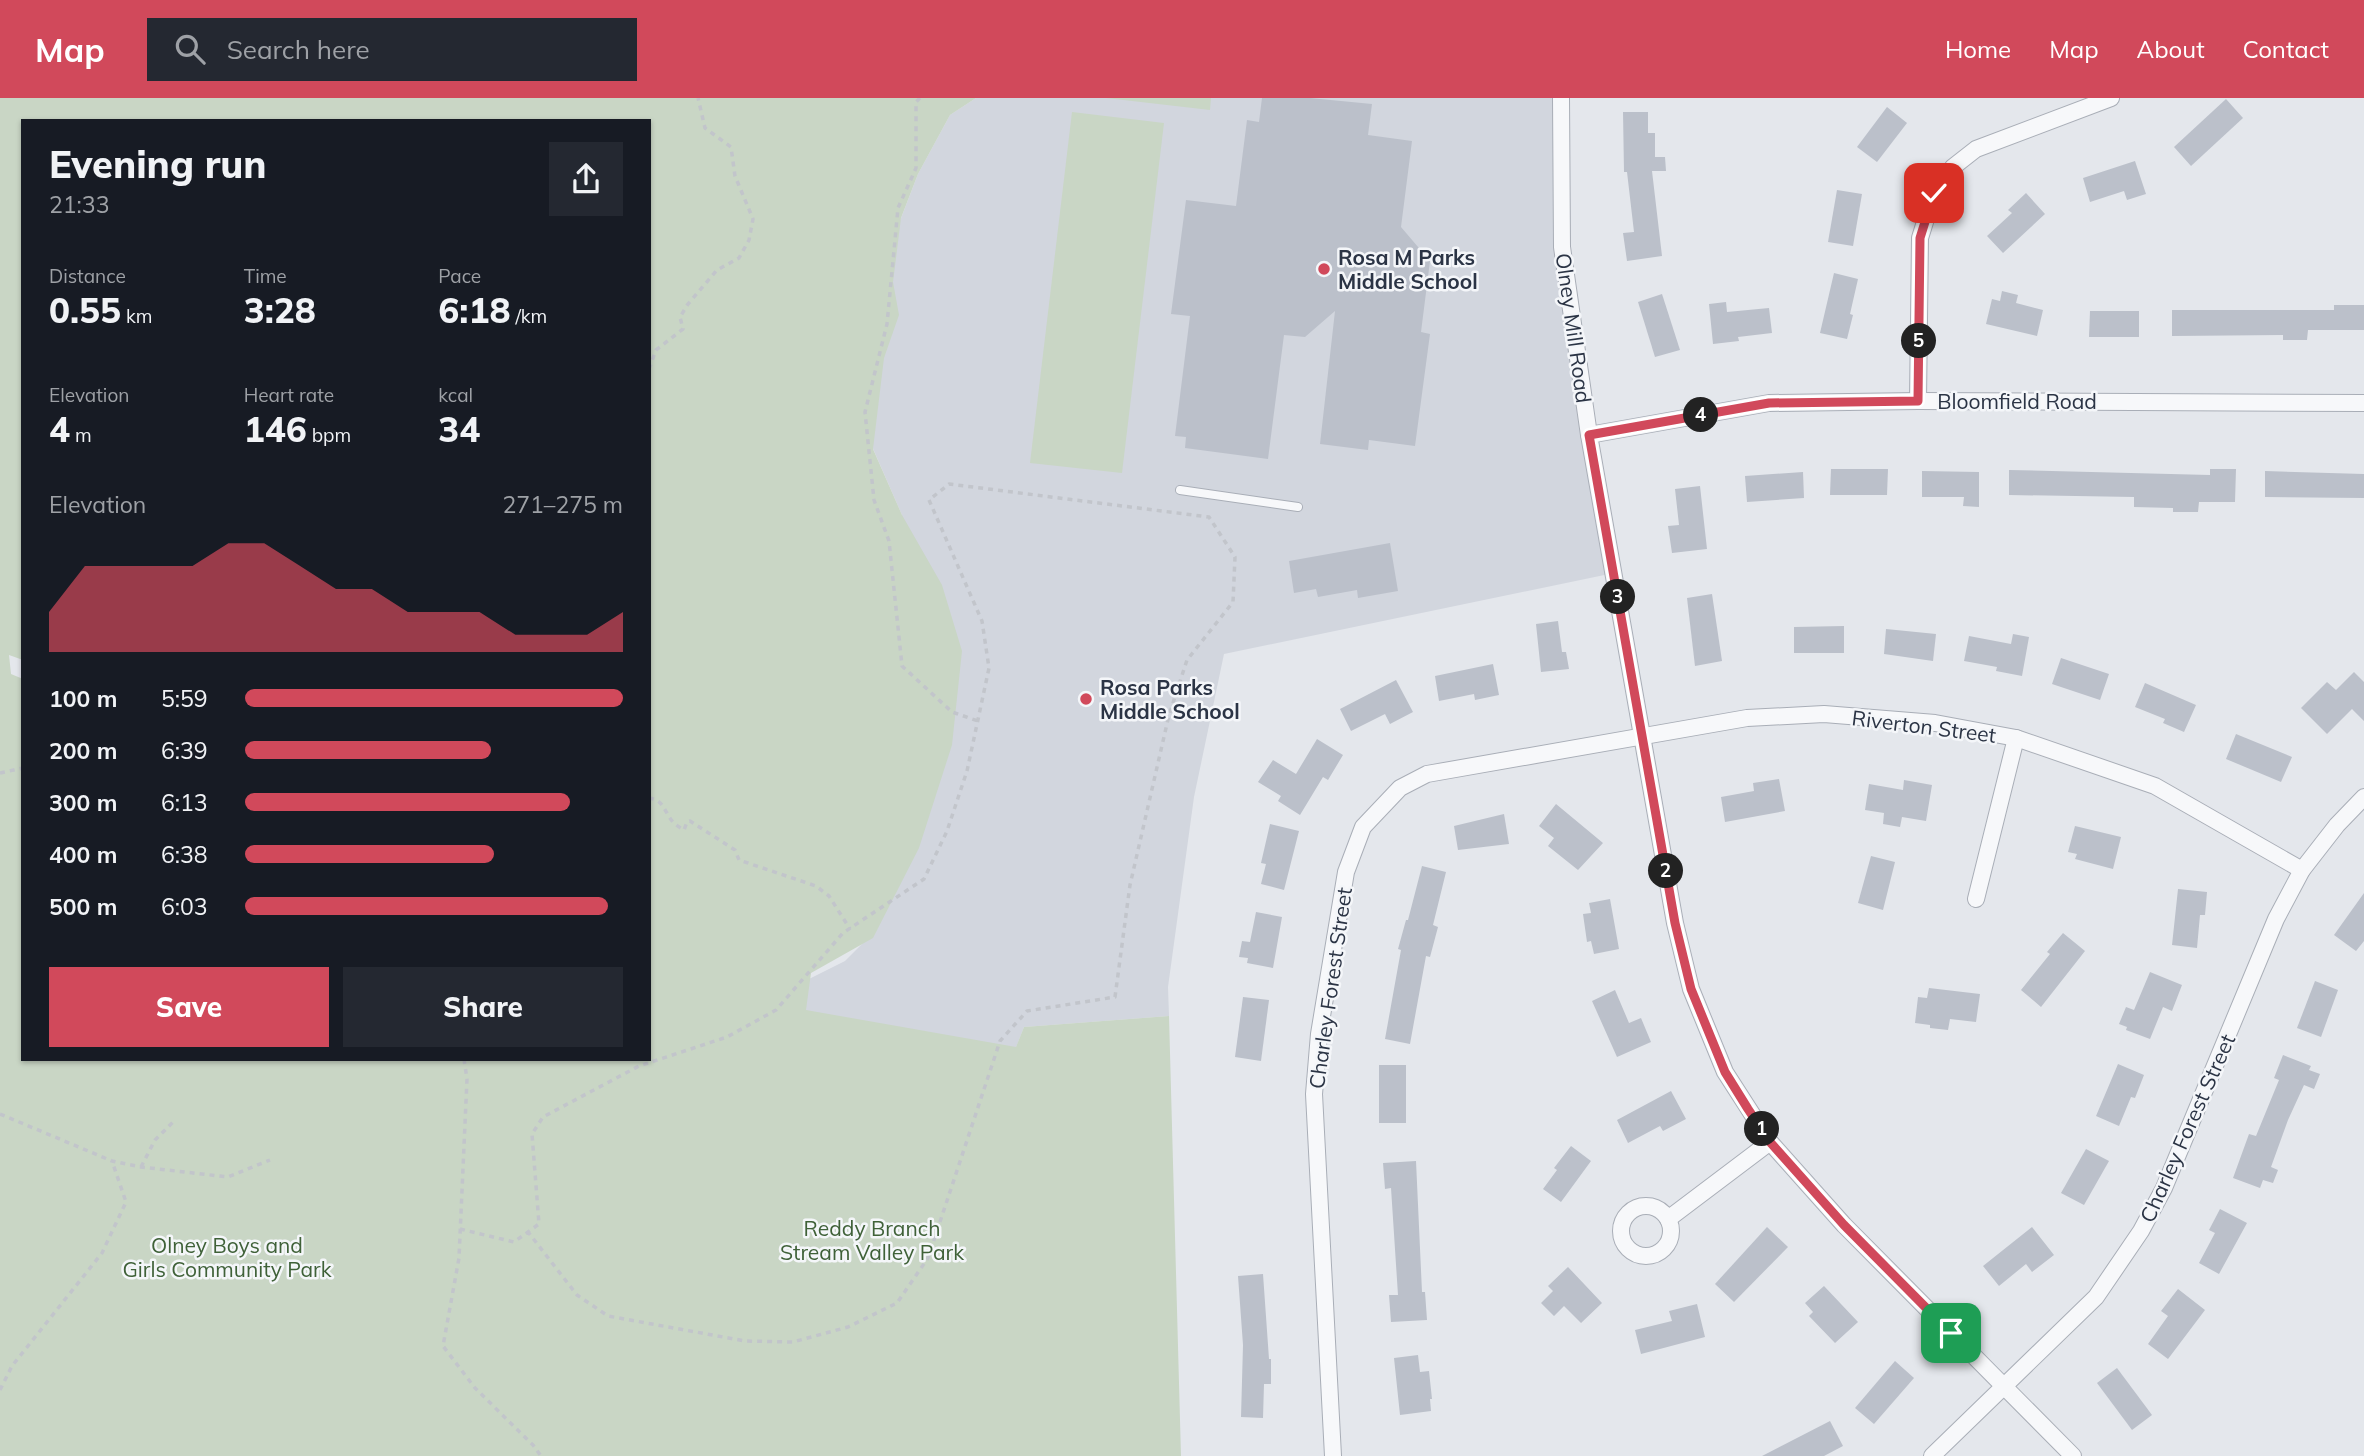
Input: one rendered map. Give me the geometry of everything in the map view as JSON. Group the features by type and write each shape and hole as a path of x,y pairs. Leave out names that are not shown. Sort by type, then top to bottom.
{"street":[{"name":"Olney Mill Road","path":"1561,98 1562,247 1589,435 1675,923 1691,989 1725,1072 1770,1142 1844,1225 2073,1456"},
{"path":"1918,401 1920,238 1934,193 1953,167 1976,149 2111,98"},
{"name":"Bloomfield Road","path":"1589,435 1769,403 2364,403"},
{"name":"Riverton Street","path":"1643,734 1747,718 1824,714 1935,723 2016,738 2155,786 2302,870"},
{"name":"Charley Forest Street","path":"1333,1456 1314,1094 1319,1034 1346,872 1363,827 1400,788 1427,774 1643,734"},
{"path":"1976,900 2016,738"},
{"name":"Charley Forest Street","path":"1933,1456 2096,1297 2141,1231 2164,1188 2276,919 2302,870 2337,825 2364,797"},
{"path":"1668,1219 1770,1142"}],"lane":[{"path":"1180,490 1298,507"}],"path":[{"path":"651,364 656,350 683,329 680,317 688,304 717,270 739,257 751,230 752,219 735,176 731,147 705,128 698,98"},
{"path":"920,98 916,102 916,168 898,208 887,324 865,412 874,500 890,541 902,666 952,712 978,721"},
{"path":"460,1230 514,1242 528,1231 539,1224 532,1134 543,1116 639,1066 727,1037 776,1010 843,933 924,879 947,831 967,771 989,668 982,621 929,500 949,484 1209,517 1235,557 1233,603 1187,660 1169,715 1130,885 1115,997 1027,1011 1000,1041 928,1258 897,1303 848,1327 793,1342 745,1341 608,1316 577,1295 528,1231"},
{"path":"0,773 21,768"},
{"path":"651,798 657,799 666,808 673,822 684,830 690,821 735,850 739,860 816,886 829,896 850,929"},
{"path":"464,1061 467,1079 459,1258 443,1346 475,1388 541,1456"},
{"path":"0,1114 112,1161 141,1167 229,1177 270,1160"},
{"path":"141,1167 155,1140 175,1120"},
{"path":"0,1390 12,1366 102,1254 125,1202 112,1161"}],"shaded area":[{"name":"Rosa Parks Middle School","path":"976,98 1561,98 1562,247 1614,573 1224,654 1194,797 1168,987 1169,1016 1024,1027 946,1226 651,1058 845,961 878,928 902,515 871,444 888,252 918,174 950,115"}],"green space":[{"name":"Reddy Branch Stream Valley Park","path":"0,98 976,98 950,115 918,174 901,218 893,282 899,315 884,358 873,449 902,515 942,585 962,651 952,745 919,848 873,938 811,973 806,1010 1016,1047 1024,1027 1169,1016 1181,1456 0,1456"},
{"path":"1106,98 1211,98 1210,110"},
{"path":"1072,112 1164,123 1122,473 1030,463"}],"building":[{"path":"1262,98 1310,98 1372,104 1368,135 1412,141 1401,227 1430,261 1421,332 1430,334 1415,446 1369,440 1368,450 1320,444 1335,311 1305,337 1284,335 1268,459 1185,448 1186,437 1175,436 1190,316 1171,314 1186,200 1236,206 1247,120 1259,122"},
{"path":"2226,99 2243,118 2191,166 2174,147"},
{"path":"1887,107 1907,123 1877,162 1857,147"},
{"path":"1623,112 1648,112 1648,133 1655,133 1655,157 1665,157 1666,171 1652,171 1662,256 1627,261 1623,233 1634,232 1627,172 1624,172"},
{"path":"2135,161 2146,194 2127,200 2124,191 2090,202 2083,178"},
{"path":"1837,190 1862,194 1853,246 1828,242"},
{"path":"2026,193 2045,214 2003,253 1987,236 2012,213 2008,210"},
{"path":"1834,273 1858,279 1847,339 1820,333"},
{"path":"2002,291 2018,295 2016,303 2043,310 2037,336 1986,324 1992,299 2000,301"},
{"path":"1662,294 1680,350 1655,357 1638,302"},
{"path":"1726,302 1727,312 1769,308 1772,333 1738,337 1739,341 1713,344 1709,304"},
{"path":"2334,305 2364,305 2364,330 2308,330 2307,340 2283,340 2283,335 2172,336 2172,310 2334,310"},
{"path":"2090,311 2139,311 2139,337 2089,337"},
{"path":"1831,469 1888,469 1887,495 1830,495"},
{"path":"2210,469 2236,469 2235,502 2199,502 2198,512 2173,512 2173,508 2134,507 2134,497 2009,495 2009,470 2210,475"},
{"path":"1922,471 1979,472 1979,507 1963,506 1964,497 1922,497"},
{"path":"2265,471 2364,474 2364,498 2265,497"},
{"path":"1803,472 1804,498 1747,502 1745,476"},
{"path":"1700,486 1707,549 1672,553 1668,526 1679,525 1675,489"},
{"path":"1390,543 1398,591 1358,598 1357,590 1318,597 1316,589 1294,593 1289,561"},
{"path":"1712,594 1722,661 1695,666 1687,598"},
{"path":"1558,621 1562,652 1566,652 1569,669 1541,672 1536,624"},
{"path":"1844,626 1844,653 1794,653 1794,627"},
{"path":"1886,629 1936,634 1933,661 1884,654"},
{"path":"2013,634 2029,637 2022,676 1996,671 1997,667 1964,661 1969,636 2011,644"},
{"path":"2061,658 2109,674 2100,700 2052,684"},
{"path":"1493,664 1499,695 1475,700 1474,694 1439,701 1435,676"},
{"path":"2354,672 2364,682 2364,721 2352,709 2327,734 2301,708 2327,682 2336,690"},
{"path":"1396,680 1413,712 1390,724 1385,714 1351,731 1340,709"},
{"path":"2145,683 2196,705 2184,732 2163,723 2165,719 2135,707"},
{"path":"2236,734 2292,757 2281,782 2226,759"},
{"path":"1317,739 1343,755 1328,780 1323,777 1300,815 1278,801 1281,796 1258,782 1273,760 1296,774"},
{"path":"1779,779 1785,811 1725,822 1721,797 1754,791 1753,783"},
{"path":"1904,780 1932,785 1926,821 1902,817 1900,827 1883,824 1884,813 1865,810 1869,784 1903,790"},
{"path":"1556,804 1603,843 1578,870 1548,846 1554,838 1539,826"},
{"path":"1504,814 1509,844 1458,850 1454,826"},
{"path":"1270,824 1299,831 1284,890 1261,884 1266,864 1261,863"},
{"path":"2075,826 2121,837 2113,869 2075,859 2077,854 2068,852"},
{"path":"1871,856 1895,862 1883,910 1858,903"},
{"path":"1422,866 1446,872 1433,925 1438,927 1430,957 1426,956 1410,1044 1385,1039 1401,950 1398,949"},
{"path":"2178,889 2207,892 2205,915 2200,915 2197,948 2172,945"},
{"path":"2364,893 2364,941 2356,951 2334,935"},
{"path":"1610,899 1619,949 1594,954 1591,941 1587,942 1583,914 1591,913 1589,903"},
{"path":"1256,912 1282,917 1273,968 1247,963 1248,958 1239,957 1242,941 1250,942"},
{"path":"2063,933 2085,951 2041,1007 2021,990"},
{"path":"2150,972 2182,985 2172,1011 2163,1007 2150,1039 2126,1030 2127,1027 2119,1024 2126,1007 2134,1010"},
{"path":"2315,981 2338,990 2321,1037 2297,1028"},
{"path":"1929,988 1980,994 1976,1022 1950,1019 1948,1030 1915,1023 1918,997 1927,998"},
{"path":"1615,990 1629,1023 1641,1018 1651,1042 1617,1057 1592,1001"},
{"path":"1243,997 1269,1000 1261,1061 1235,1057"},
{"path":"2283,1055 2311,1066 2309,1070 2320,1074 2314,1089 2304,1085 2288,1120 2271,1167 2278,1170 2273,1183 2263,1180 2260,1188 2233,1178 2249,1134 2256,1136 2279,1080 2274,1078"},
{"path":"2118,1064 2144,1075 2119,1126 2096,1116"},
{"path":"1379,1065 1406,1065 1406,1123 1379,1123"},
{"path":"1671,1091 1686,1119 1663,1131 1660,1126 1628,1143 1617,1120"},
{"path":"1571,1146 1591,1161 1561,1202 1543,1189 1557,1170 1554,1168"},
{"path":"2086,1149 2109,1161 2084,1205 2061,1193"},
{"path":"1416,1161 1422,1292 1425,1292 1427,1320 1391,1322 1389,1295 1398,1295 1391,1188 1385,1189 1383,1163"},
{"path":"2220,1209 2247,1223 2219,1274 2199,1263 2215,1233 2209,1230"},
{"path":"1767,1227 1788,1247 1734,1302 1715,1284"},
{"path":"2032,1227 2054,1255 2032,1272 2026,1264 1999,1286 1983,1266"},
{"path":"1568,1267 1602,1303 1581,1323 1564,1306 1554,1316 1541,1303 1553,1291 1548,1286"},
{"path":"1263,1274 1271,1384 1264,1384 1263,1418 1241,1417 1243,1345 1238,1276"},
{"path":"1824,1286 1858,1322 1835,1343 1809,1316 1813,1312 1805,1303"},
{"path":"2178,1289 2205,1310 2168,1359 2148,1344 2168,1316 2161,1311"},
{"path":"1697,1304 1705,1337 1641,1354 1635,1330 1672,1321 1669,1311"},
{"path":"1418,1355 1420,1372 1429,1371 1431,1411 1400,1415 1394,1358"},
{"path":"1895,1361 1914,1378 1874,1424 1855,1408"},
{"path":"2117,1368 2152,1415 2132,1430 2097,1383"},
{"path":"1830,1421 1843,1446 1824,1456 1762,1456"}],"place":[{"name":"Rosa M Parks Middle School","path":"1324,269"},
{"name":"Rosa Parks Middle School","path":"1086,699"}],"route":[{"path":"1934,193 1920,238 1918,401 1769,403 1589,435 1675,923 1691,989 1725,1072 1770,1142 1844,1225 1951,1333"}],"park label":[{"name":"Olney Boys and Girls Community Park","path":"227,1257"}]}
